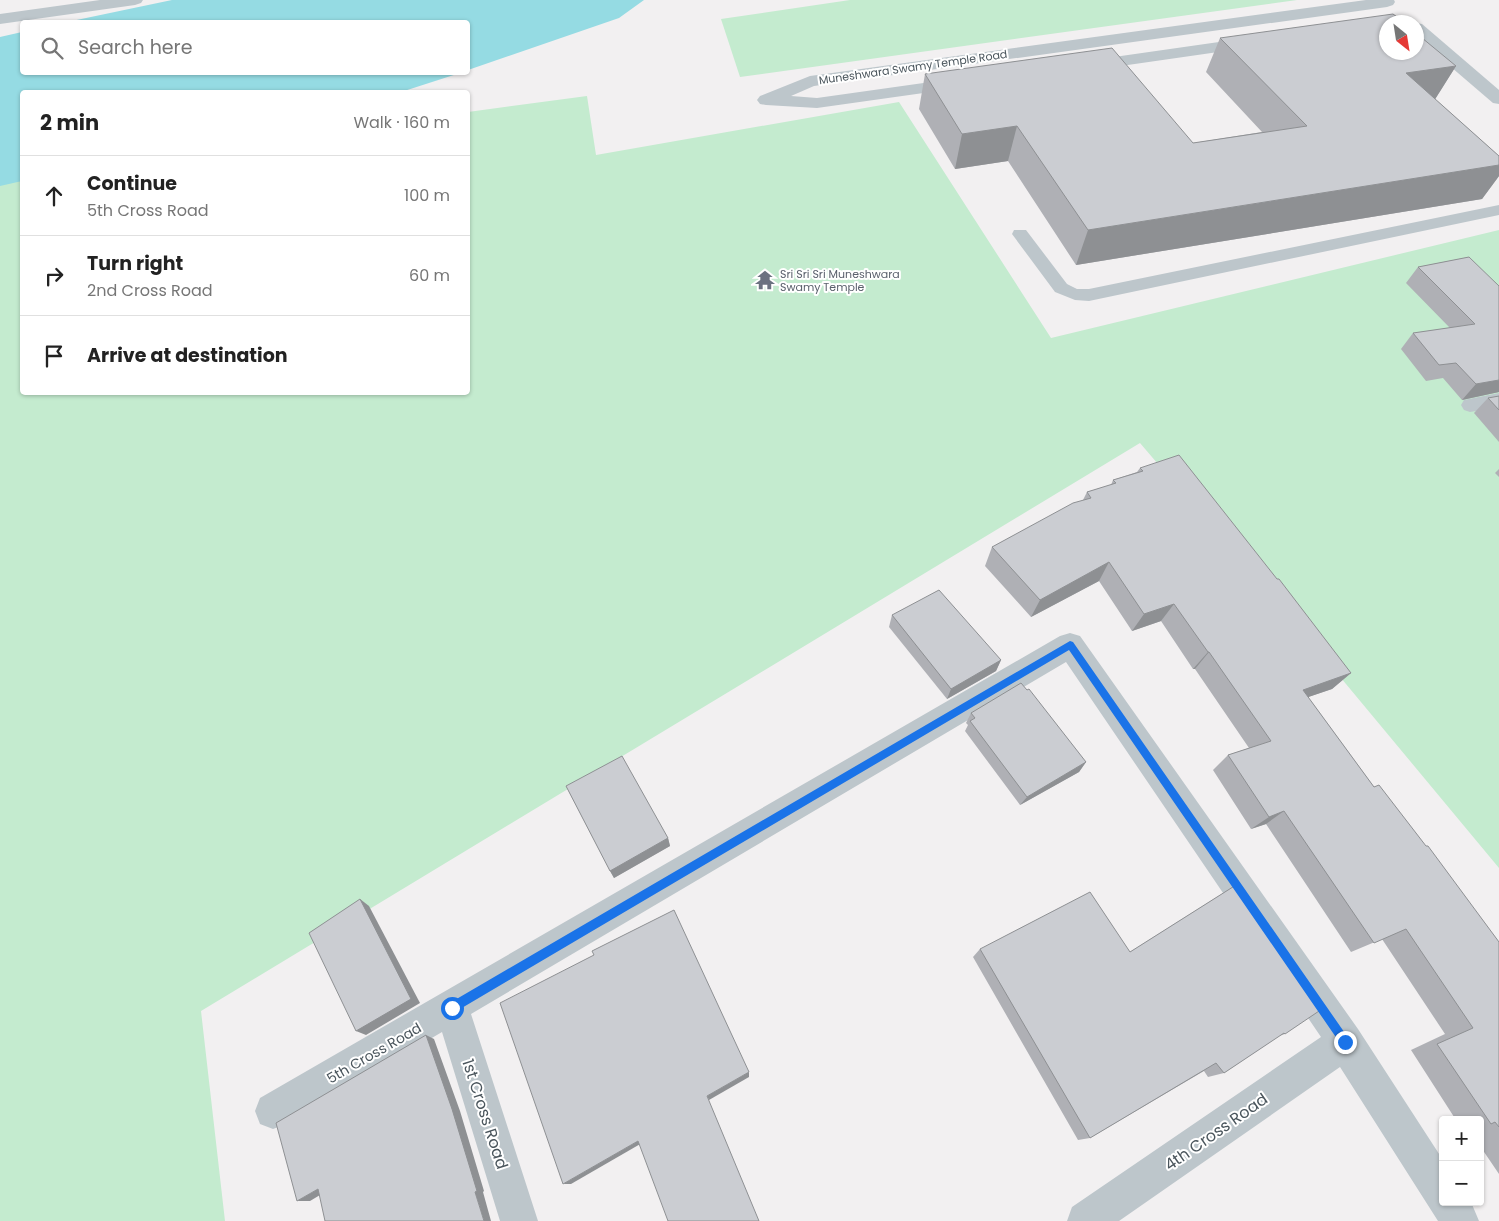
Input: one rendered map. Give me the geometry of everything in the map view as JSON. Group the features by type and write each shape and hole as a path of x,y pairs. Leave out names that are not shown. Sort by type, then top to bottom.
{"street":[{"path":"0,19 134,0"},
{"path":"1386,1 1401,15"},
{"name":"Muneshwara Swamy Temple Road","path":"974,81 817,103 766,100 810,81 1386,1"},
{"path":"1424,36 1499,99"},
{"path":"1072,68 1269,40"},
{"name":"5th Cross Road","path":"273,1111 1070,645 1345,1042"},
{"name":"1st Cross Road","path":"452,1008 520,1221"},
{"path":"1345,1042 1439,1189"},
{"name":"4th Cross Road","path":"1086,1221 1345,1042"},
{"path":"1451,1206 1460,1221"}],"lane":[{"path":"1020,234 1061,288 1075,294 1089,295 1499,210"},
{"path":"1470,405 1499,400"}],"green space":[{"path":"850,0 1297,0 740,77 721,19"},
{"path":"587,96 596,155 899,102 1051,338 1499,230 1499,868 1341,678 1140,443 201,1011 225,1221 0,1221 0,177 20,174 20,395 470,395 470,112"}],"water":[{"path":"172,0 644,0 619,18 470,69 470,20 77,20"},
{"path":"20,32 20,75 454,75 407,90 20,90 20,181 0,186 0,37"}],"building":[{"path":"1379,16 1379,60 1424,60 1424,40 1456,66 1406,73 1499,156 1499,165 1088,230 1017,126 962,134 925,74 1112,48 1193,143 1307,126 1220,38"},
{"path":"1469,257 1499,286 1499,380 1476,384 1456,363 1439,365 1413,333 1475,324 1418,267"},
{"path":"1499,396 1499,410 1488,398"},
{"path":"1179,455 1277,579 1279,579 1351,673 1303,690 1374,787 1379,785 1426,846 1428,846 1499,942 1499,1127 1495,1122 1491,1124 1437,1044 1473,1028 1406,929 1374,943 1284,811 1269,817 1228,755 1271,741 1174,604 1144,614 1109,562 1040,600 992,547 1073,503 1091,498 1087,492 1116,483 1113,480 1143,471 1140,468"},
{"path":"939,590 1001,660 951,689 892,615"},
{"path":"1021,683 1027,690 1029,689 1086,762 1027,797 970,721 975,718 971,713"},
{"path":"622,756 668,838 610,871 566,786"},
{"path":"1236,885 1322,1009 1224,1073 1216,1063 1090,1138 980,949 1090,892 1130,952"},
{"path":"360,899 411,999 356,1031 309,933"},
{"path":"674,910 749,1072 707,1096 759,1221 668,1221 638,1141 563,1184 500,1003 594,955 592,951"},
{"path":"426,1035 452,1109 477,1191 475,1192 484,1221 325,1221 318,1189 297,1201 276,1123"}],"place":[{"name":"Sri Sri Sri Muneshwara Swamy Temple","path":"765,280"}],"route":[{"path":"452,1008 1070,645 1345,1042"}]}
